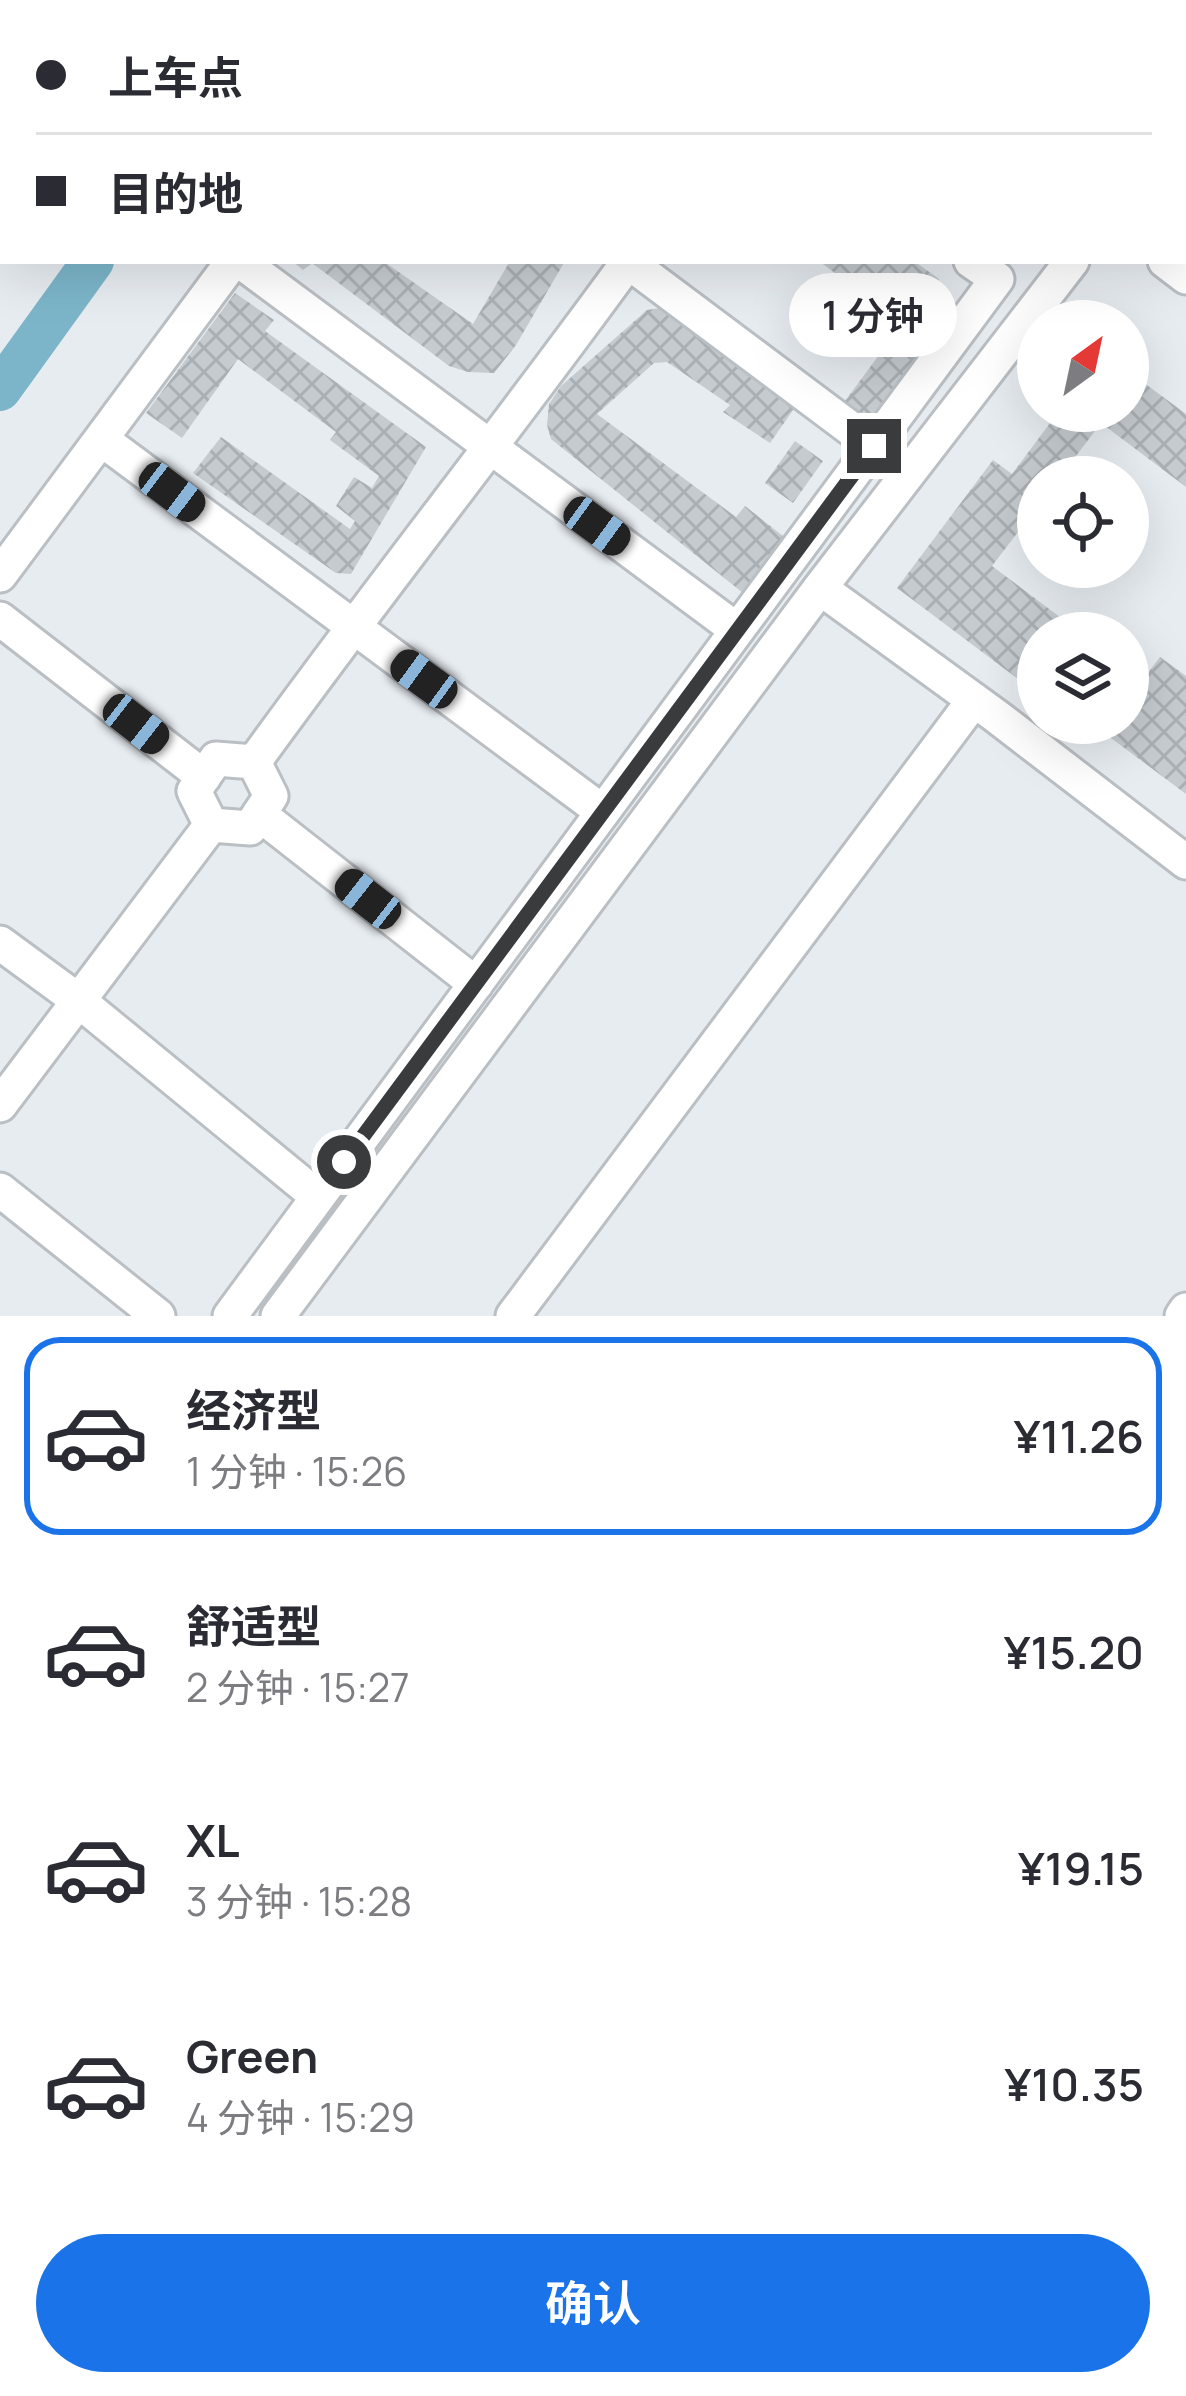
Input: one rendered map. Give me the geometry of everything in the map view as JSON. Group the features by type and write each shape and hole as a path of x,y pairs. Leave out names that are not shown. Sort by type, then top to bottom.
{"street":[{"path":"0,575 234,264"},
{"path":"240,264 737,630"},
{"path":"254,762 625,264"},
{"path":"631,264 874,446"},
{"path":"230,1316 997,279 975,264"},
{"path":"278,1316 820,588 1070,264"},
{"path":"101,439 603,812"},
{"path":"820,588 1186,862"},
{"path":"0,619 204,777"},
{"path":"513,1316 974,700"},
{"path":"211,825 194,791 215,759 254,762"},
{"path":"211,825 250,828 271,796 254,762"},
{"path":"259,814 476,984"},
{"path":"0,1106 211,825"},
{"path":"0,943 79,1001 318,1197"},
{"path":"0,1190 158,1316"}],"building":[{"path":"313,264 387,264 473,324 508,264 563,264 494,373 449,366"},
{"path":"823,264 918,264 939,279 941,334 873,427 845,401 902,324"},
{"path":"235,293 274,320 265,331 426,447 351,574 336,573 193,473 221,437 350,529 355,521 336,506 354,477 372,488 379,476 330,440 336,432 238,359 182,438 146,413"},
{"path":"660,308 798,403 770,443 723,412 730,405 667,362 654,363 597,414 736,517 745,506 783,536 743,593 551,439 549,404 561,386 647,310"},
{"path":"1149,387 1186,414 1186,487 1113,432 1149,432"},
{"path":"1043,432 1094,432 1076,456 1025,456"},
{"path":"795,441 823,461 793,503 765,483"},
{"path":"993,460 1012,474 1017,467 1017,533 992,566 1053,612 1017,612 1017,678 897,588"},
{"path":"1160,657 1186,676 1186,794 1119,744 1149,744 1149,671"}],"waterway":[{"path":"0,390 91,264"}],"route":[{"path":"344,1162 874,446"}]}
